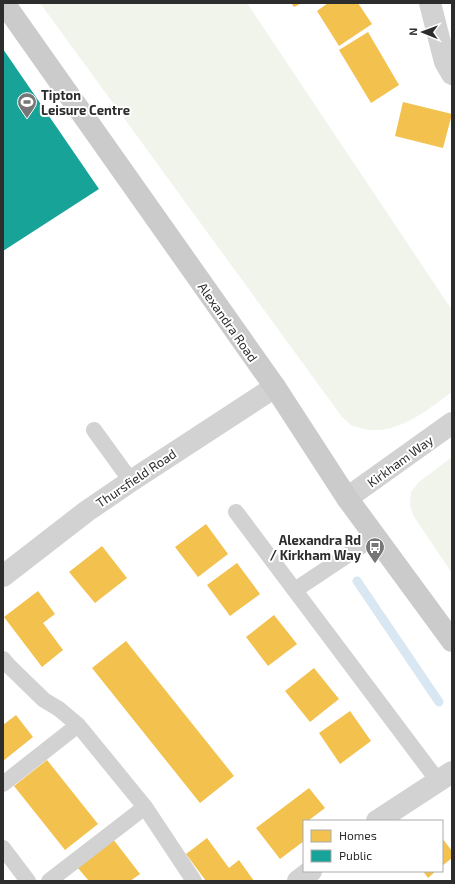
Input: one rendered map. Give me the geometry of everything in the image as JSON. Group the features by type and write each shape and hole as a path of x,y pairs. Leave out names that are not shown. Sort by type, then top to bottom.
{"main road":[{"name":"Alexandra Road","path":"4,3 275,387 347,498 452,640"}],"street":[{"path":"430,3 445,62 452,74"},
{"name":"Thursfield Road","path":"3,576 87,511 275,387"},
{"name":"Kirkham Way","path":"347,498 452,423"},
{"path":"379,820 445,777"},
{"path":"298,881 310,872"}],"lane":[{"path":"94,430 131,481"},
{"path":"236,512 295,590 445,777"},
{"path":"295,590 376,536"},
{"path":"3,659 44,700 59,709 78,726 145,807 194,881"},
{"path":"3,784 78,726"},
{"path":"50,881 145,807"},
{"path":"3,848 28,881"}],"shaded area":[{"path":"40,3 247,3 452,310 452,392 409,421 385,429 373,430 360,428 351,425 342,417"},
{"path":"452,457 452,573 414,517 410,505 411,492 419,482"}],"building: Homes":[{"path":"291,3 302,3 294,7"},
{"path":"328,3 358,3 372,24 339,46 317,11"},
{"path":"368,32 399,85 371,103 339,50"},
{"path":"403,102 452,114 443,148 395,136"},
{"path":"206,524 228,554 198,577 175,547"},
{"path":"102,546 127,578 95,603 69,572"},
{"path":"237,563 260,594 230,616 207,585"},
{"path":"38,591 55,614 43,623 63,650 42,667 4,617"},
{"path":"274,615 297,644 268,666 246,637"},
{"path":"126,641 234,776 200,803 92,668"},
{"path":"314,668 339,699 310,722 285,691"},
{"path":"350,711 371,741 340,764 319,733"},
{"path":"16,715 33,737 3,761 3,725"},
{"path":"47,760 98,824 65,850 14,786"},
{"path":"309,788 325,808 309,820 303,820 303,842 280,859 256,828"},
{"path":"207,838 229,868 239,860 254,881 206,881 186,854"},
{"path":"113,839 140,874 130,881 89,881 77,867"},
{"path":"443,839 452,851 452,858 443,865"},
{"path":"424,872 435,872 428,878"}],"building: Public":[{"name":"Tipton Leisure Centre","path":"3,49 99,189 3,251"}],"waterway":[{"path":"357,581 439,702"}],"place":[{"name":"Tipton Leisure Centre","path":"27,119"},
{"name":"Alexandra Rd / Kirkham Way","path":"375,564"}]}
